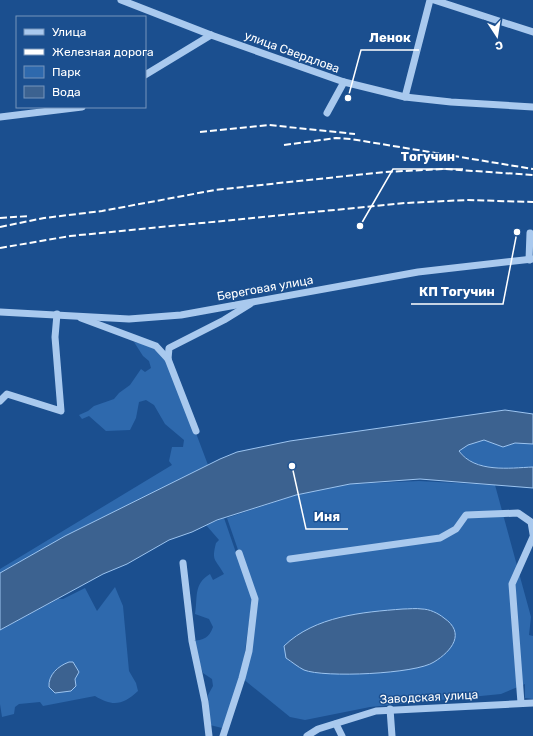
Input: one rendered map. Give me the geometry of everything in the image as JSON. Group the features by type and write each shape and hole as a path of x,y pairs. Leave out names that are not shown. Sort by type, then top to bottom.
{"street":[{"name":"улица Свердлова","path":"122,0 134,2 211,35 344,82 405,97 451,102 533,107"},
{"path":"405,97 430,0"},
{"path":"434,0 533,32"},
{"path":"146,74 211,35"},
{"path":"327,112 344,82"},
{"path":"0,117 74,108"},
{"path":"530,233 531,260"},
{"name":"Береговая улица","path":"0,312 129,319 181,315 418,272 531,260"},
{"path":"168,359 169,348 224,320 254,301"},
{"path":"0,401 7,394 61,411 56,337 57,314"},
{"path":"72,315 156,346 168,359 196,431"},
{"path":"290,559 440,538 456,529 466,515 518,512 531,522 533,536 512,584 521,703"},
{"path":"223,736 242,678 248,651 255,599 239,553"},
{"path":"184,563 192,641 205,702 209,736"},
{"name":"Заводская улица","path":"307,736 318,729 376,711 533,703"},
{"path":"390,710 392,736"},
{"path":"336,724 342,736"}],"green space":[{"path":"134,342 156,346 168,359 208,465 65,536 0,573 0,569 172,465 169,461 172,447 183,447 184,440 165,424 154,405 146,400 139,402 136,418 130,430 106,431 89,416 82,419 79,415 88,411 94,406 114,399 119,393 130,385 141,369 145,372 151,368 149,361 143,356"},
{"path":"484,440 503,447 515,443 533,444 533,467 503,468 483,465 466,457 459,450 468,445"},
{"path":"419,481 495,485 531,617 529,635 533,636 533,699 525,698 525,684 501,694 370,707 305,720 290,717 242,678 255,599 227,518 296,495 350,484"},
{"path":"224,518 252,599 239,696 222,728 210,725 208,695 213,686 212,679 203,673 192,641 206,638 210,634 213,627 209,619 195,614 197,592 201,582 210,574 213,580 224,574 214,557 216,543 219,540 206,525"},
{"path":"115,587 123,606 129,671 136,683 138,691 123,702 118,703 107,702 95,696 43,706 40,702 19,704 15,707 14,714 2,717 0,704 0,630 58,599 63,599 85,588 97,611"}],"water":[{"path":"505,410 533,414 533,444 515,443 503,447 484,440 468,445 459,451 474,463 483,466 493,468 533,467 533,488 420,479 350,484 296,495 217,520 192,532 169,540 127,564 103,574 0,630 0,573 65,536 220,459 237,452 290,441"},
{"path":"403,609 425,609 442,616 451,624 455,636 454,642 446,653 434,662 424,666 370,674 330,674 304,670 286,658 284,646 296,636 310,628 340,617"},
{"path":"69,662 73,662 79,672 75,679 76,686 71,691 55,693 49,687 50,679 54,672"}],"railway":[{"path":"200,132 269,125 355,134"},
{"path":"284,145 336,138 351,139 533,169"},
{"path":"0,227 44,218 102,211 215,190 385,172 445,169 533,175"},
{"path":"0,248 70,236 405,203 467,200 533,202"},
{"path":"0,218 29,216"}],"place":[{"name":"Ленок","path":"348,98"},
{"name":"Тогучин","path":"360,226"},
{"name":"КП Тогучин","path":"517,232"},
{"name":"Иня","path":"292,466"}]}
